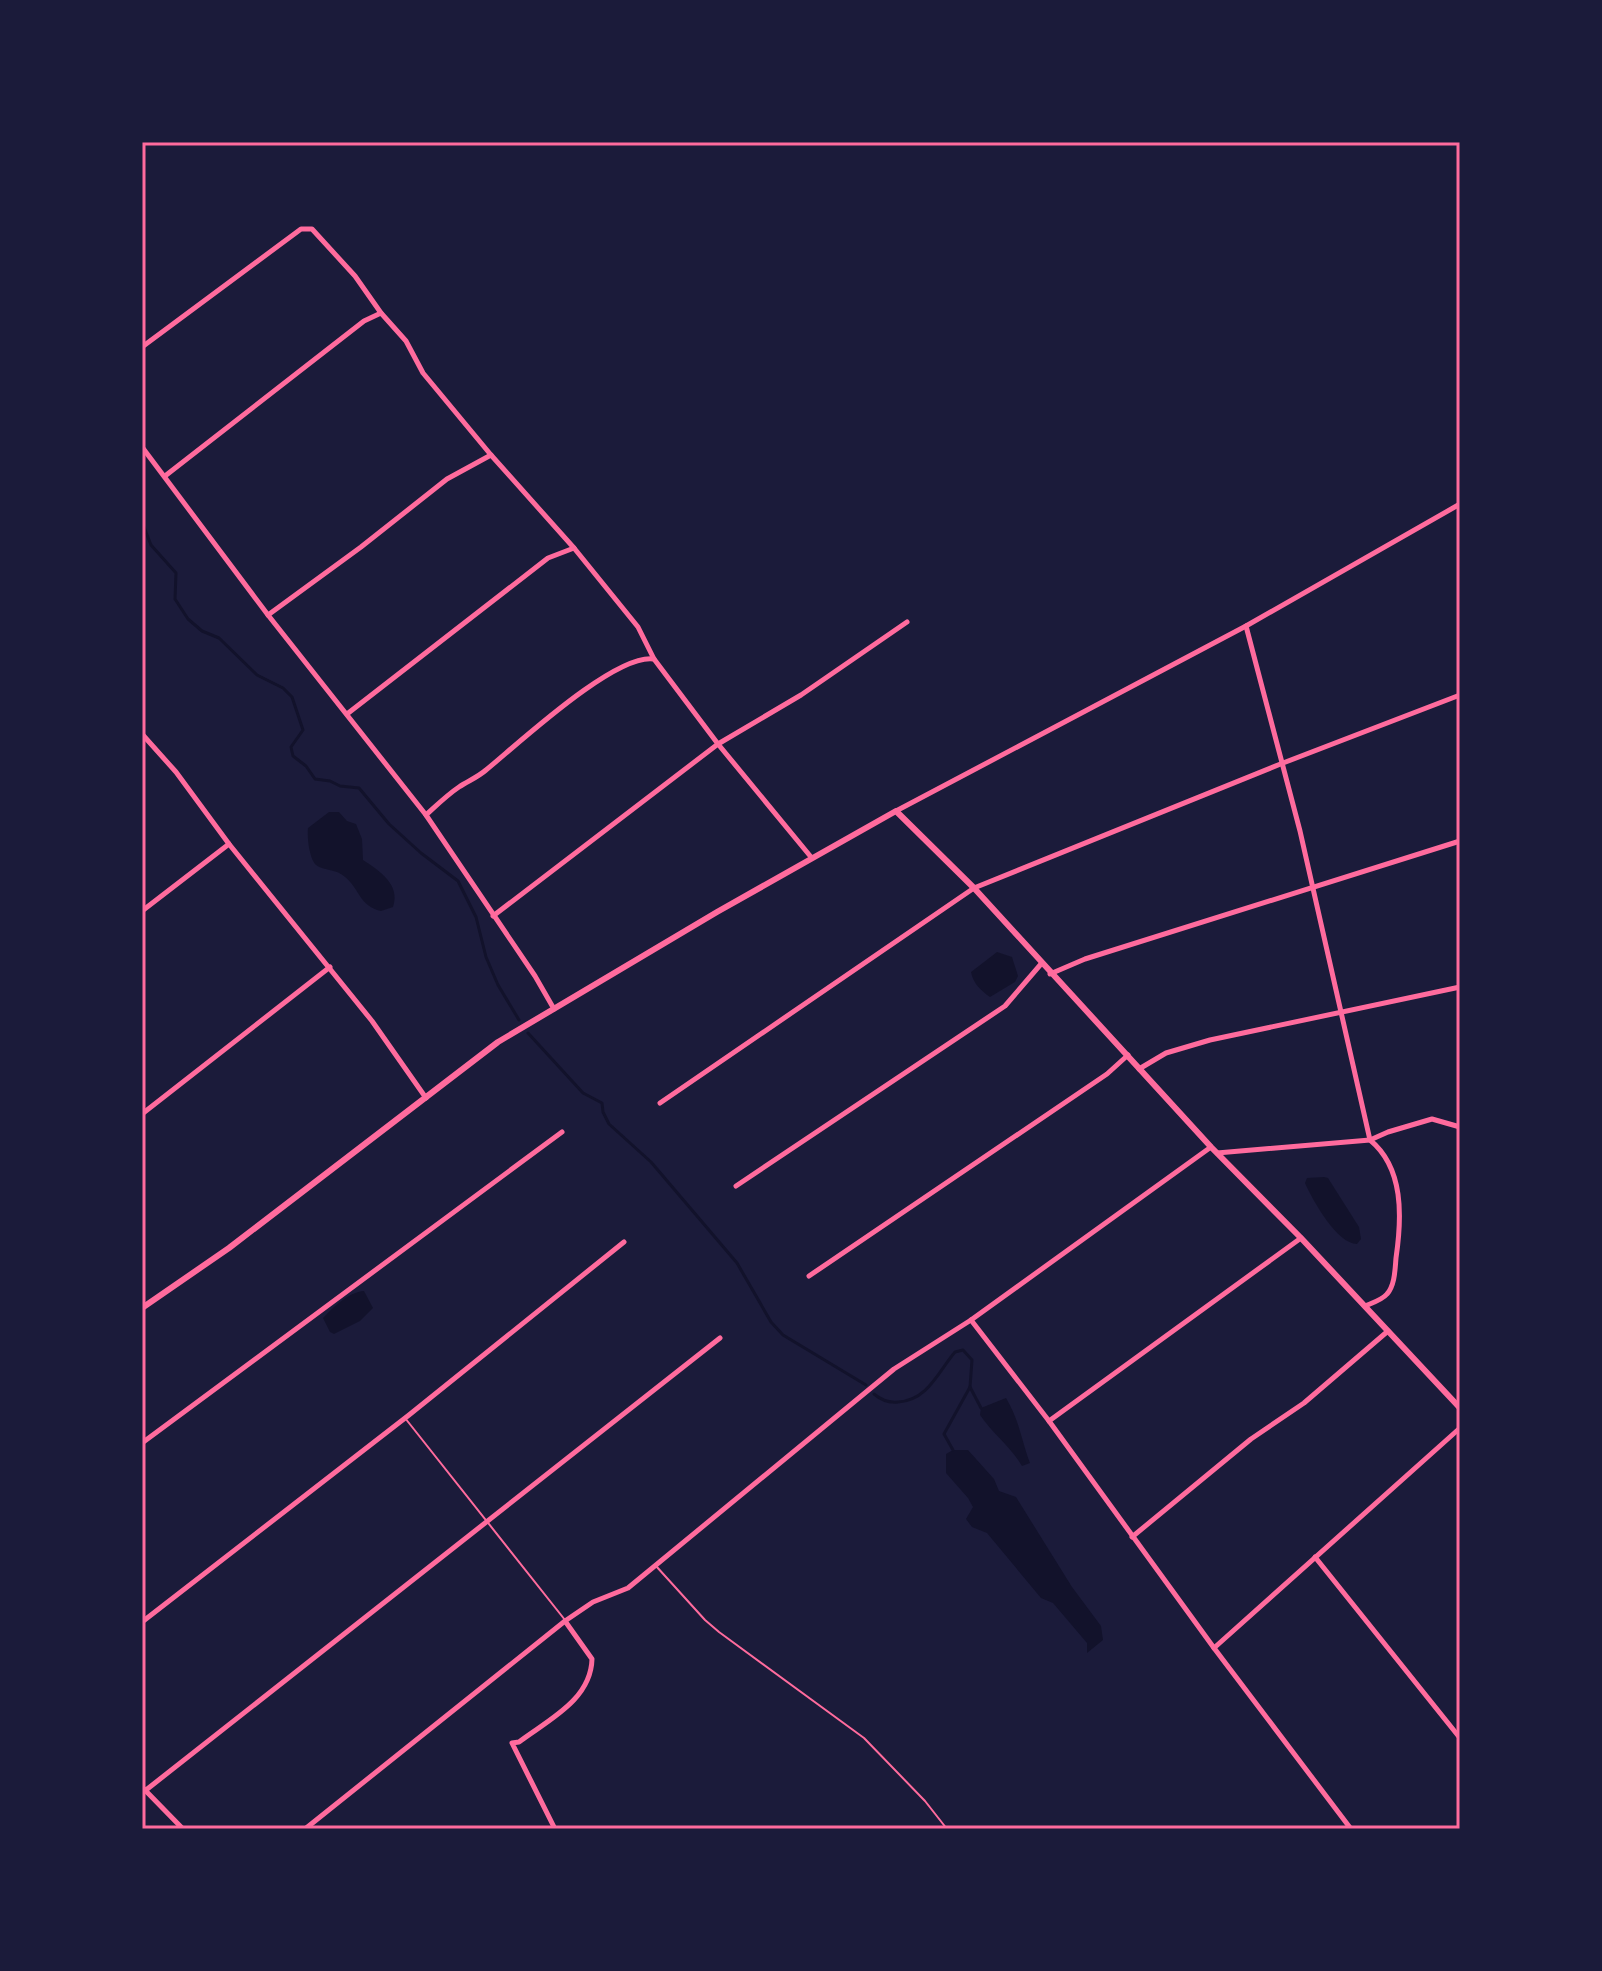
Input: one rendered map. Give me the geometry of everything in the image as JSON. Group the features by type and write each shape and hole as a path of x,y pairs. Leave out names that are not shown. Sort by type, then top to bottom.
{"street":[{"path":"142,347 301,229 309,227 355,276 406,341 423,373 638,627 654,659 718,744 811,857"},
{"path":"165,476 364,321 381,313"},
{"path":"142,447 268,615 426,815 554,1009"},
{"path":"268,615 447,479 491,455"},
{"path":"142,1308 229,1248 498,1042 811,857 1246,626 1460,504"},
{"path":"347,714 548,558 574,548"},
{"path":"493,916 718,744 801,695 907,622"},
{"path":"1246,626 1283,763 1370,1140 1383,1151 1390,1163 1400,1204 1400,1232 1389,1292 1384,1298 1365,1306"},
{"path":"426,815 457,788 484,772 529,732 622,666 645,657 654,659"},
{"path":"660,1103 974,888 1460,695"},
{"path":"142,734 176,772 229,844 330,967 426,1098"},
{"path":"896,811 974,888 1214,1150 1460,1408"},
{"path":"1050,974 1085,959 1460,841"},
{"path":"142,911 229,844"},
{"path":"736,1186 1005,1006 1041,964"},
{"path":"142,1114 330,967"},
{"path":"1139,1069 1151,1060 1193,1044 1460,987"},
{"path":"809,1276 1107,1074 1128,1055"},
{"path":"305,1829 565,1621 593,1602 628,1588 894,1369 971,1320 1214,1150 1370,1140 1432,1119 1460,1127"},
{"path":"142,1443 562,1132"},
{"path":"1049,1421 1301,1238"},
{"path":"142,1622 624,1242"},
{"path":"971,1320 1351,1829"},
{"path":"1132,1537 1251,1439 1304,1403 1388,1331"},
{"path":"183,1829 144,1789 720,1338"},
{"path":"1214,1648 1460,1428"},
{"path":"1315,1557 1460,1738"},
{"path":"555,1829 512,1743 519,1742 575,1700 590,1678 592,1659 565,1621"}],"lane":[{"path":"404,1417 565,1621"},
{"path":"655,1565 719,1632 864,1738 925,1801 947,1829"}],"shaded area":[{"path":"329,812 339,812 347,821 356,824 362,839 363,860 382,873 391,885 395,899 393,907 381,911 374,909 342,874 316,865 309,847 308,828"},
{"path":"997,952 1012,957 1018,976 1015,982 990,997 978,986 971,972"},
{"path":"1307,1178 1328,1178 1359,1227 1361,1239 1357,1244 1349,1242 1334,1229 1305,1183"},
{"path":"364,1291 373,1308 360,1321 334,1334 330,1332 323,1318 347,1297"},
{"path":"1006,1398 1030,1463 1022,1466 980,1415 981,1408"},
{"path":"953,1450 968,1450 994,1479 999,1491 1016,1497 1072,1587 1101,1626 1103,1640 1087,1653 1087,1643 1053,1603 1041,1598 987,1533 972,1527 966,1519 973,1507 946,1473 946,1454"}],"waterway":[{"path":"142,522 151,545 176,573 175,599 188,619 202,631 219,638 257,675 283,688 292,697 303,730 291,747 293,756 306,766 315,779 359,788 389,824 458,881 476,917 486,957 498,985 519,1020"},
{"path":"528,1033 583,1093 602,1103 609,1124 651,1162 737,1263 771,1322 783,1335 866,1385"},
{"path":"874,1394 885,1401 894,1402 917,1396 925,1391 955,1352 963,1350 972,1360 970,1387 981,1408"},
{"path":"953,1450 944,1434 970,1387"}]}
